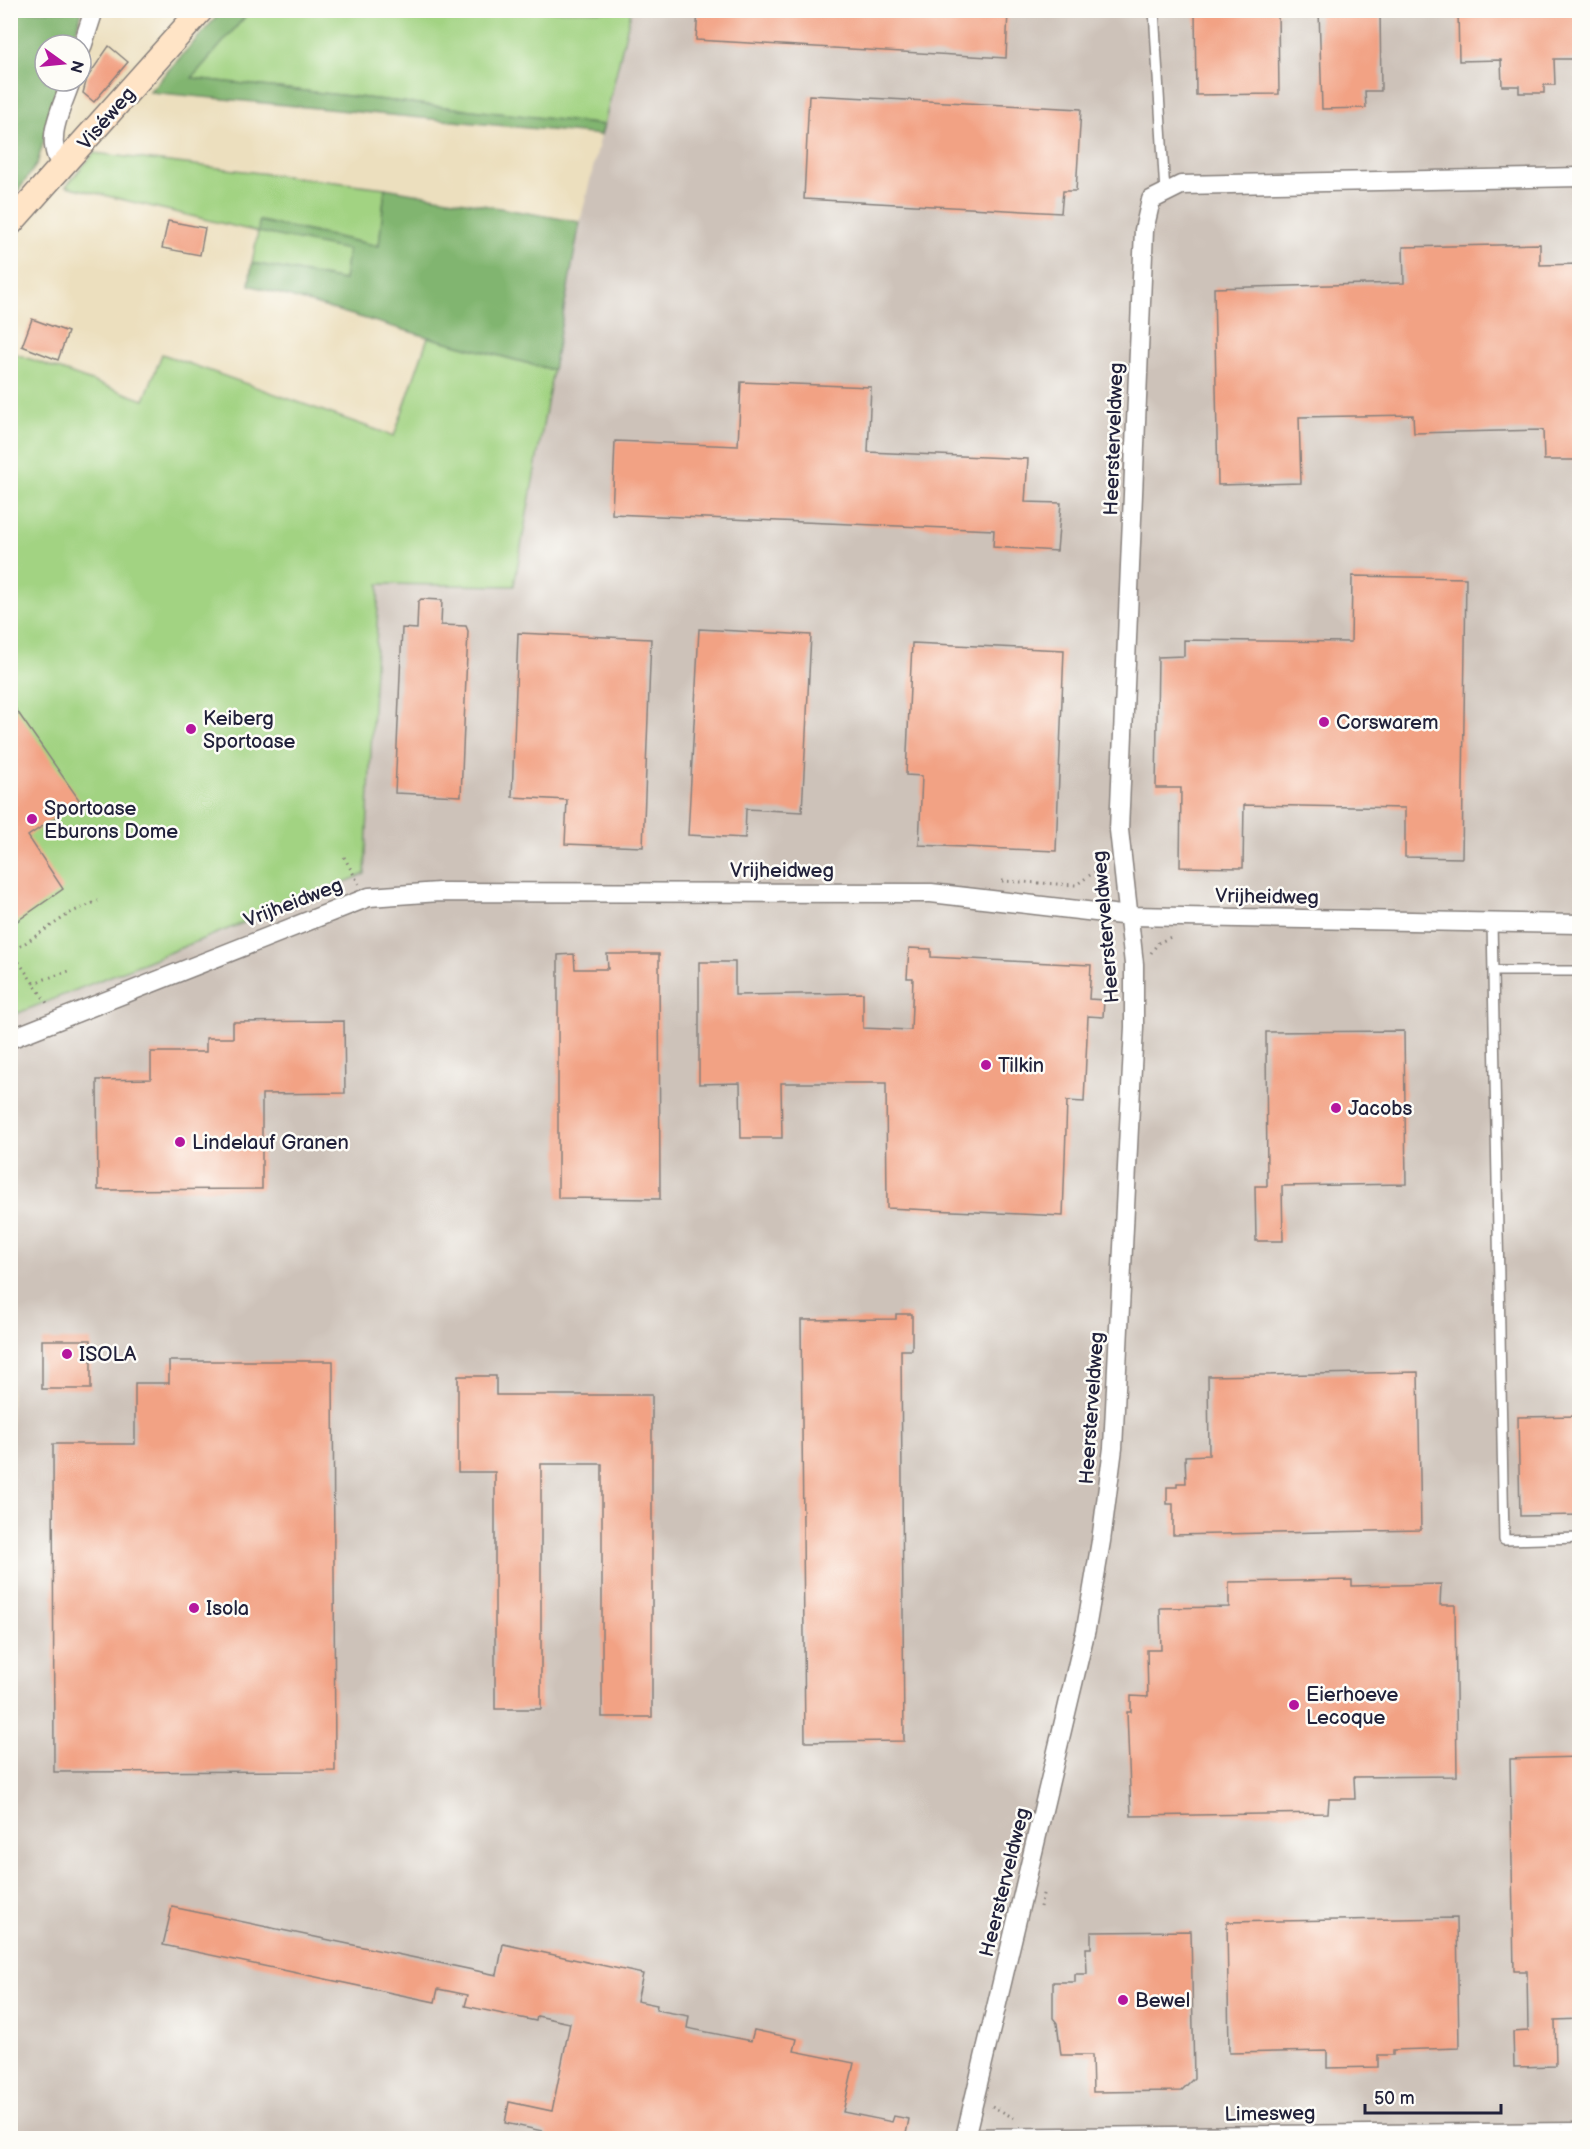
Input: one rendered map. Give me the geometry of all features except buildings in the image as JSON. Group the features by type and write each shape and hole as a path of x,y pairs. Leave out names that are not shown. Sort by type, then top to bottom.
{"main road":[{"name":"Viséweg","path":"10,224 201,10"}],"street":[{"path":"87,33 94,10"},
{"path":"63,167 54,157 53,135 67,93"},
{"path":"1165,193 1181,185 1580,177"},
{"name":"Heersterveldweg","path":"965,2138 1086,1629 1101,1541 1113,1448 1134,1027 1134,964 1119,830 1144,230 1151,200 1165,193"},
{"name":"Vrijheidweg","path":"10,1039 369,897 439,892 931,893 1130,916 1580,924"},
{"name":"Limesweg","path":"965,2138 1576,2134"}],"lane":[{"path":"1154,10 1165,193"},
{"path":"1492,922 1504,1540 1580,1538"},
{"path":"1494,971 1580,971"}],"path":[{"path":"1100,912 1101,857"},
{"path":"59,1020 11,952 72,912 98,901"},
{"path":"33,983 72,970"}],"shaded area":[{"path":"631,11 1579,11 1579,2138 11,2138 11,1016 365,874 379,583 515,586 580,222"}],"green space":[{"path":"11,11 82,11 76,33 33,33 33,93 58,93 37,164 11,201"},
{"path":"222,11 250,11 192,78 604,125 601,135 149,92"},
{"path":"250,11 631,11 604,125 191,78"},
{"path":"94,153 385,188 379,246 260,221 259,232 348,250 344,280 252,263 258,232 66,186"},
{"path":"385,188 580,222 553,370 428,337 249,285 252,263 344,280 348,250 258,232 259,221 379,246"},
{"name":"Keiberg Sportoase","path":"428,337 553,370 514,586 379,584 365,874 11,1016 11,352 144,400 162,354 394,436"}],"place":[{"name":"Corswarem","path":"1324,722"},
{"name":"Keiberg Sportoase","path":"191,729"},
{"name":"Sportoase Eburons Dome","path":"32,819"},
{"name":"Tilkin","path":"986,1065"},
{"name":"Jacobs","path":"1336,1108"},
{"name":"Lindelauf Granen","path":"180,1142"},
{"name":"ISOLA","path":"67,1354"},
{"name":"Isola","path":"194,1608"},
{"name":"Eierhoeve Lecoque","path":"1294,1705"},
{"name":"Bewel","path":"1123,2000"}]}
